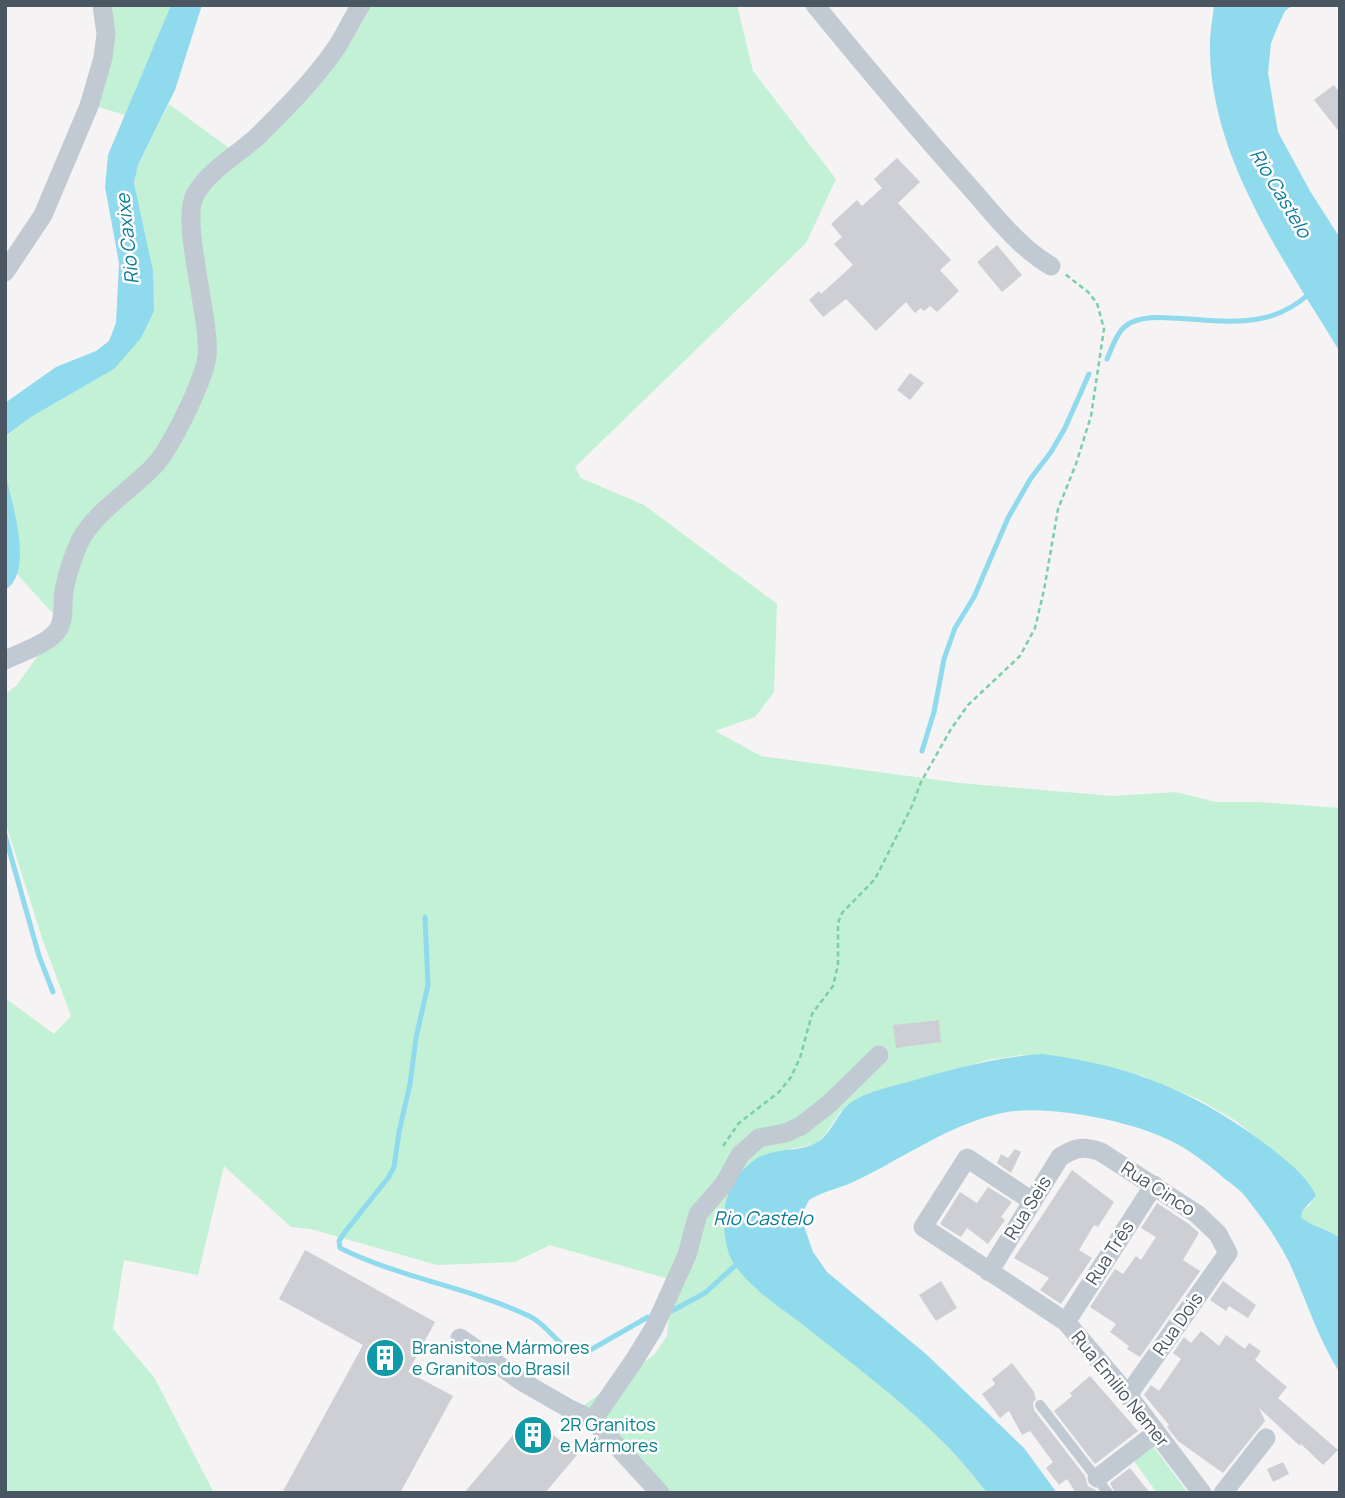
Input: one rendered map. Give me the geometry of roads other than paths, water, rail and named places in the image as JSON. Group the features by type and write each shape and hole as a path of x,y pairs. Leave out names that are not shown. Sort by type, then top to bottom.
{"street":[{"path":"5,272 43,215 89,106 103,58 106,34 102,5"},
{"path":"5,660 43,642 58,629 64,611 64,592 80,542 89,525 156,464 198,386 206,360 207,340 191,222 194,196 208,179 248,146 291,103 335,50 361,5"},
{"path":"815,5 910,120 998,219 1038,258 1051,266"},
{"path":"593,1420 654,1328 688,1255 698,1214 723,1184 740,1156 760,1138 785,1133 801,1126 830,1103 879,1055"},
{"name":"Rua Cinco","path":"1073,1148 1085,1147 1101,1152 1197,1214 1218,1234 1228,1253"},
{"name":"Rua Seis","path":"989,1272 1060,1157 1073,1148"},
{"name":"Rua Emilio Nemer","path":"1032,1201 967,1158 923,1227 1066,1322 1128,1395 1202,1493"},
{"name":"Rua Três","path":"1066,1322 1154,1185"},
{"name":"Rua Dois","path":"1128,1395 1228,1253"},
{"path":"460,1338 521,1381 593,1420 660,1493"},
{"path":"1102,1485 1156,1433"},
{"path":"1223,1493 1266,1438"}],"lane":[{"path":"1040,1405 1102,1485"}],"water":[{"name":"Rio Caxixe","path":"171,5 202,5 175,90 138,165 134,183 153,271 154,311 141,338 114,369 31,417 5,439 5,403 56,367 96,351 109,341 116,323 119,263 105,187 108,155"},
{"name":"Rio Castelo","path":"1214,5 1293,5 1285,11 1271,43 1268,73 1278,132 1310,191 1340,238 1340,352 1274,243 1235,166 1213,85 1210,33"},
{"path":"5,471 19,534 20,551 19,567 14,581 5,590"},
{"name":"Rio Castelo","path":"1043,1054 1107,1066 1191,1097 1245,1129 1303,1176 1316,1196 1303,1210 1301,1217 1340,1238 1340,1373 1319,1333 1289,1262 1275,1238 1243,1194 1200,1159 1156,1134 1092,1116 1025,1110 987,1117 948,1132 853,1182 809,1200 805,1208 805,1229 813,1252 827,1272 926,1354 1024,1448 1057,1493 987,1493 948,1448 905,1406 749,1282 729,1255 724,1214 732,1185 753,1161 767,1154 814,1144 825,1135 842,1111 853,1101 880,1090 974,1064"}],"waterway":[{"path":"1107,359 1119,334 1134,321 1156,318 1227,321 1261,319 1278,314 1310,293"},
{"path":"922,751 934,712 944,659 955,628 974,597 1008,518 1065,428 1089,374"},
{"path":"5,835 39,956 53,992"},
{"path":"425,917 428,985 394,1167 345,1232 339,1241 340,1248 386,1267 482,1297 529,1316 562,1344 576,1352 585,1353 648,1317"},
{"path":"668,1313 705,1293 739,1262"}],"place":[{"name":"Branistone Mármores e Granitos do Brasil","path":"385,1358"},
{"name":"2R Granitos e Mármores","path":"533,1435"}]}
